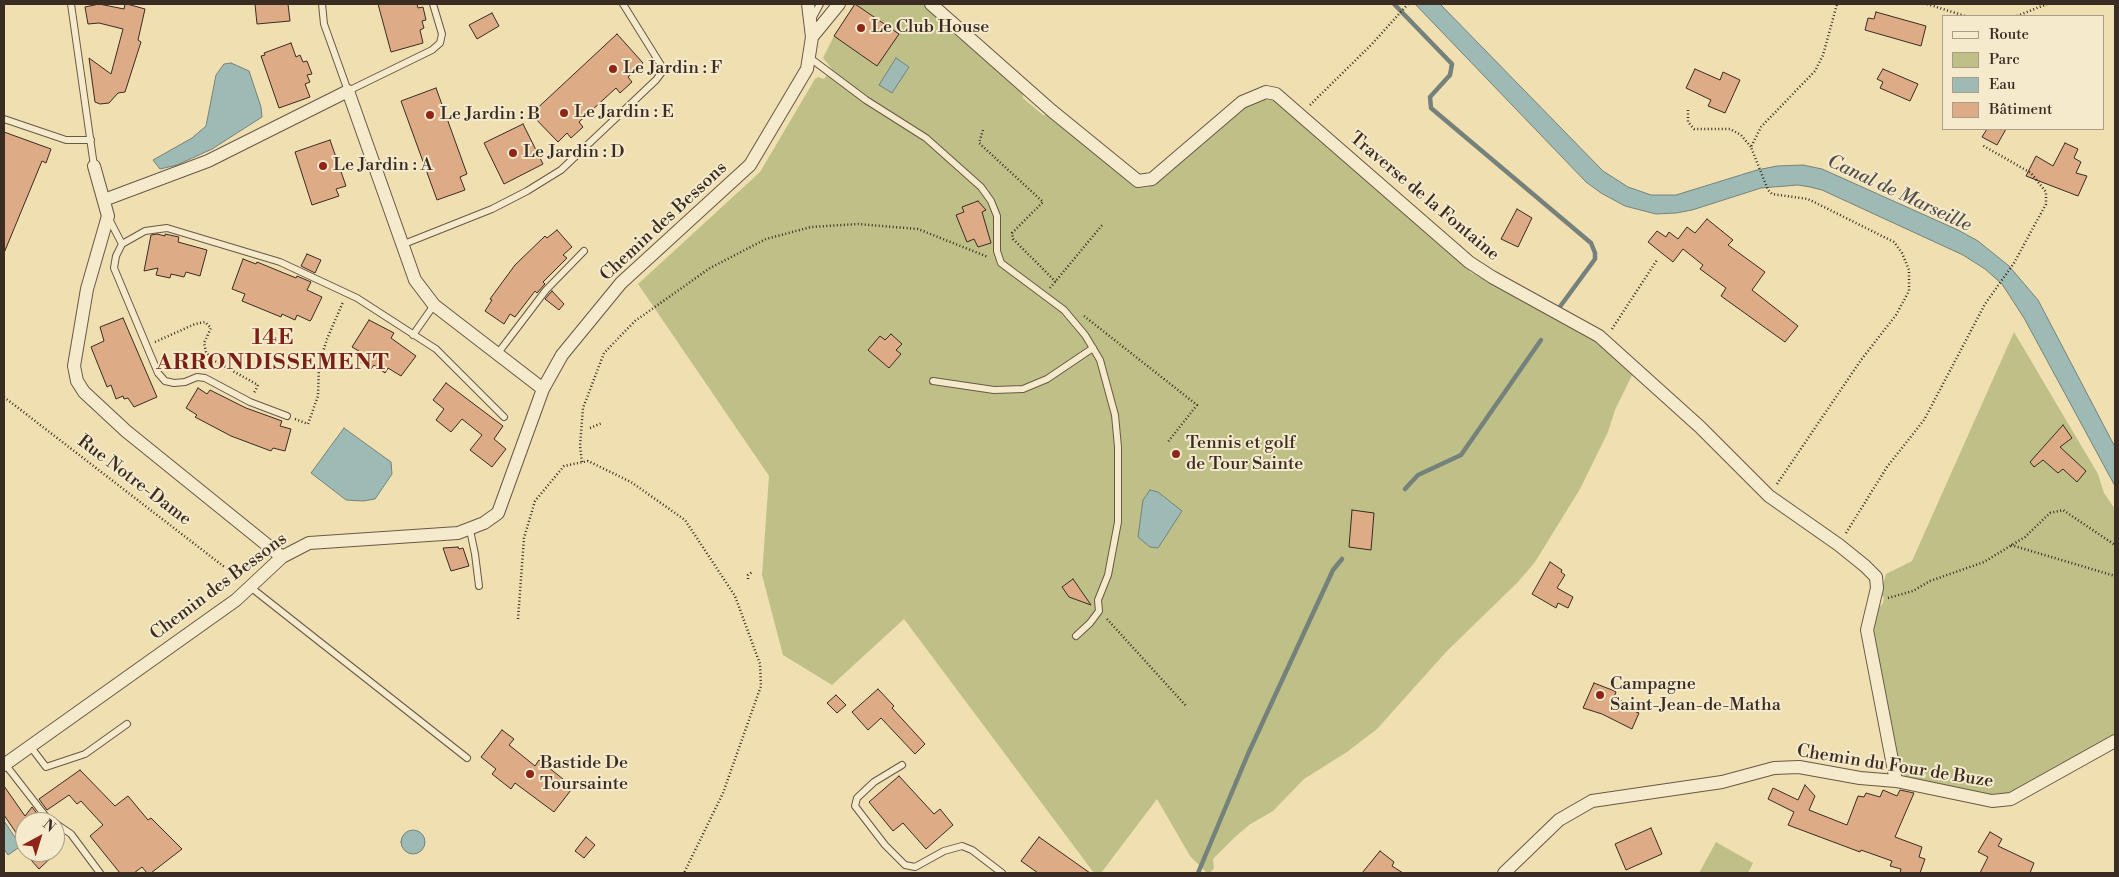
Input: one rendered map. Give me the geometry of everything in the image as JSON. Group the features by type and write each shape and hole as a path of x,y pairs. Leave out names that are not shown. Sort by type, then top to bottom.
{"street":[{"name":"Chemin des Bessons","path":"4,763 228,605 282,557 309,543 458,533 484,524 498,513 543,389 562,355 621,283 750,165 807,69 812,36 808,4"},
{"path":"812,36 839,4"},
{"name":"Traverse de la Fontaine","path":"930,4 1052,111 1138,181 1152,179 1242,102 1266,92 1276,94 1469,262 1604,341 1700,427 1769,496 1839,545 1866,566 1876,577 1875,601 1866,630 1896,781"},
{"path":"104,200 208,161 348,91 404,244 415,280 434,305 543,389"},
{"path":"94,166 108,216 87,289 74,366 77,381 84,392 126,431 282,557"},
{"name":"Chemin du Four de Buze","path":"1504,873 1559,820 1592,801 1722,782 1774,768 1790,767 1860,778 1896,781 1992,801 2011,800 2115,741"}],"lane":[{"path":"72,4 94,166"},
{"path":"322,4 324,24 348,91 432,50 440,43 442,34 433,4"},
{"path":"404,244 492,208 527,191 561,170 656,80 662,72 661,65 623,4"},
{"path":"811,23 820,4"},
{"path":"810,58 866,100 926,138 981,187 991,200 997,216 997,251 1001,263 1064,310 1085,335 1100,360 1115,415 1119,457 1118,522 1108,575 1098,600 1099,611 1090,623 1076,636"},
{"path":"4,119 66,140 91,140"},
{"path":"108,216 122,244"},
{"path":"288,416 250,402 205,378 197,377 180,383 165,381 158,373 114,268 116,256 122,244 144,231 167,228 280,262 347,294 436,349 504,417"},
{"path":"498,353 546,290 584,251"},
{"path":"413,335 434,305"},
{"path":"933,381 994,390 1023,389 1047,379 1093,348"},
{"path":"470,530 479,586"},
{"path":"249,586 468,758"},
{"path":"30,746 46,767 84,754 127,724"},
{"path":"4,763 42,812"},
{"path":"902,765 874,782 857,798 856,806 885,844 905,865 915,867 944,851 962,846 972,850 1002,873"},
{"path":"65,830 71,834 100,873"}],"path":[{"path":"1301,114 1372,44 1408,4"},
{"path":"1752,147 1761,127 1815,71 1823,55 1837,4"},
{"path":"1927,4 1962,15"},
{"path":"2020,15 2047,4"},
{"path":"1688,110 1688,122 1694,129 1730,129 1741,135 1752,147 1768,190 1772,194 1808,199 1894,242 1902,253 1909,270 1909,291 1896,315 1861,360 1769,496"},
{"path":"983,130 980,143 1043,202 1012,233 1013,239 1056,282"},
{"path":"1839,545 1887,467 1924,420 1985,304 2014,263 2046,204 2046,192 2031,173 1982,145"},
{"path":"582,462 580,446 583,408 604,353 635,321 710,268 766,239 811,227 858,224 918,229 1001,263"},
{"path":"1044,294 1103,224"},
{"path":"1604,341 1657,260"},
{"path":"288,416 308,424 318,396 319,365 327,339 347,294"},
{"path":"1081,313 1198,405 1167,443"},
{"path":"146,345 195,324 205,322 211,328 204,343 206,352 213,360 258,385 250,402"},
{"name":"Rue Notre-Dame","path":"4,397 249,586"},
{"path":"590,428 602,424"},
{"path":"518,619 524,538 535,501 564,466 588,461 630,482 685,520 735,596 760,664 760,686 723,793 684,873"},
{"path":"1875,601 1914,591 1930,581 1984,562 2024,537 2050,513 2063,510 2115,545"},
{"path":"2011,545 2115,576"},
{"path":"748,579 748,575 752,572"},
{"path":"1099,611 1187,708"}],"green space":[{"name":"Tennis et golf de Tour Sainte","path":"855,4 927,4 1022,90 1023,98 1043,115 1053,114 1141,188 1149,187 1243,107 1256,101 1274,99 1468,265 1470,272 1592,335 1633,373 1615,410 1608,432 1580,489 1535,562 1518,582 1447,651 1377,729 1347,752 1304,779 1273,811 1249,825 1213,859 1214,868 1210,873 1207,873 1190,856 1157,799 1101,873 1094,873 904,619 832,685 783,655 762,575 769,476 638,284 760,172 815,79 818,77 824,79 832,69 823,58 834,36"},
{"path":"2014,332 2098,474 2104,493 2115,509 2115,734 2005,795 1995,797 1906,778 1897,767 1872,630 1877,609 1883,603 1884,597 1880,595 1886,574 1912,561"},
{"path":"1716,842 1753,863 1748,873 1699,873"}],"water":[{"path":"1415,4 1440,4 1603,171 1628,187 1651,195 1676,195 1757,170 1777,166 1803,165 1822,169 1958,230 1978,241 2009,266 2038,300 2115,447 2115,486 2024,318 2002,284 1985,269 1963,255 1822,190 1810,187 1798,185 1761,188 1692,210 1676,213 1656,214 1625,206 1601,193 1586,182"},
{"path":"896,58 909,67 892,93 879,85"},
{"path":"231,63 249,71 261,107 262,117 212,149 177,165 160,169 153,160 192,138 206,126 216,75 224,64"},
{"path":"344,428 391,462 392,474 375,499 363,501 346,500 311,473"},
{"path":"1150,490 1158,492 1182,511 1158,548 1150,547 1138,537 1143,500"},
{"path":"4,821 15,837 15,850 8,855 4,849"},
{"path":"413,830 422,833 425,842 422,851 413,854 404,851 401,842 404,833"}],"building":[{"path":"99,4 124,9 125,4 127,4 145,9 138,40 141,42 125,92 118,93 109,103 100,104 95,102 89,58 111,74 123,29 99,23 88,24 85,7"},
{"path":"255,4 288,4 290,21 257,24"},
{"path":"378,4 417,4 418,8 423,7 426,20 422,21 424,28 420,30 423,43 391,52"},
{"name":"Le Club House","path":"855,4 899,34 877,66 834,36"},
{"path":"1876,12 1926,26 1921,46 1865,30 1868,18 1874,19"},
{"path":"492,13 499,26 477,39 469,25"},
{"path":"617,34 643,63 628,77 632,82 620,93 616,88 579,122 583,127 571,138 567,133 558,142 531,114"},
{"path":"291,43 296,57 300,55 303,62 307,61 312,74 307,75 310,82 305,84 310,97 279,108 261,56 265,55 264,53"},
{"path":"1695,69 1720,80 1723,72 1740,80 1725,113 1708,106 1711,100 1686,88"},
{"path":"1883,69 1918,84 1910,101 1880,88 1883,82 1877,79"},
{"path":"436,88 467,174 460,177 465,190 437,200 401,101"},
{"name":"Le Jardin : D","path":"523,124 543,164 504,184 484,143"},
{"path":"1986,130 2005,130 1997,145 1982,137"},
{"path":"4,132 51,149 46,163 42,161 4,253"},
{"name":"Le Jardin : A","path":"330,140 346,186 336,189 339,196 312,205 295,152"},
{"path":"2065,143 2078,149 2074,158 2081,162 2076,173 2087,176 2078,196 2026,176 2036,156 2053,166"},
{"path":"978,201 986,210 982,212 991,243 978,247 974,239 967,242 956,215 964,212 962,207"},
{"path":"1517,209 1532,218 1518,247 1501,239"},
{"path":"1707,219 1733,240 1728,245 1765,272 1752,290 1798,326 1785,342 1721,296 1726,288 1700,269 1703,265 1683,249 1673,262 1648,242 1657,231 1666,237 1669,232 1678,239 1687,227 1695,233"},
{"path":"557,230 572,247 563,255 567,258 543,282 545,284 537,293 535,291 515,317 510,314 504,324 485,311 492,300 490,299 515,265 545,236 547,238"},
{"path":"151,235 179,237 178,242 207,250 200,276 186,272 184,277 171,274 170,278 156,275 158,268 144,271"},
{"path":"307,254 321,260 315,273 301,266"},
{"path":"243,259 256,264 257,262 311,282 307,290 322,297 311,320 297,315 295,320 282,314 281,317 242,301 245,294 232,289"},
{"path":"552,291 564,304 559,310 545,299"},
{"path":"123,318 157,397 134,407 128,398 124,399 123,396 116,399 111,385 107,387 91,347 104,341 100,327"},
{"path":"369,320 394,333 391,338 416,356 401,376 388,368 385,373 374,365 371,369 359,361 364,354 352,347"},
{"path":"891,334 902,344 896,350 901,354 889,368 868,350 880,336 885,340"},
{"path":"446,383 503,426 494,439 506,449 492,467 470,450 482,435 462,419 451,432 436,420 444,409 433,400"},
{"path":"198,388 207,394 210,390 246,408 282,421 280,426 291,429 285,451 273,448 271,451 231,436 195,417 197,415 186,408"},
{"path":"2063,425 2072,438 2060,447 2086,471 2077,482 2063,469 2058,473 2043,460 2034,467 2030,462"},
{"path":"1352,510 1374,513 1371,550 1349,547"},
{"path":"458,547 459,549 463,548 469,566 451,571 443,548"},
{"path":"1550,562 1562,570 1561,572 1565,575 1557,588 1573,597 1568,608 1558,603 1556,608 1532,594"},
{"path":"1073,579 1091,605 1069,597 1062,587"},
{"path":"1594,683 1616,692 1614,697 1637,709 1636,712 1639,713 1632,729 1602,714 1583,708"},
{"path":"878,689 894,706 892,708 925,744 915,754 881,718 868,730 852,712"},
{"path":"836,695 846,705 837,713 827,703"},
{"name":"Bastide De Toursainte","path":"502,730 514,739 509,745 535,766 539,760 563,779 571,790 554,812 515,783 511,789 492,774 496,769 481,757"},
{"path":"80,770 115,806 128,796 148,820 151,818 182,849 151,873 147,873 142,867 134,873 120,873 90,836 103,825 81,801 77,804 69,795 47,810 39,799"},
{"path":"899,776 934,814 940,809 953,825 926,849 903,823 893,831 869,802"},
{"path":"1805,785 1815,796 1809,810 1847,825 1858,796 1864,797 1866,793 1880,797 1883,790 1897,796 1900,790 1914,793 1895,837 1922,847 1919,857 1925,859 1920,873 1900,873 1901,869 1890,866 1892,861 1861,850 1860,852 1788,825 1794,812 1768,799 1773,788 1798,800"},
{"path":"4,786 22,812 15,812 15,831 4,815"},
{"path":"32,807 36,812 28,812"},
{"path":"1651,828 1662,854 1626,870 1615,844"},
{"path":"1990,832 2002,839 1998,846 2034,863 2030,873 1980,873 1988,857 1978,852"},
{"path":"586,837 595,845 584,858 575,851"},
{"path":"1039,837 1090,873 1038,873 1021,861"},
{"path":"1380,851 1394,862 1392,866 1403,873 1362,873"},
{"path":"33,862 46,862 39,869"}],"waterway":[{"path":"1394,4 1452,64 1450,75 1430,97 1431,108 1591,243 1595,259 1559,308"},
{"path":"1405,489 1418,475 1461,455 1541,340"},
{"path":"1198,873 1248,754 1333,570 1342,559"}],"place":[{"name":"Le Club House","path":"861,28"},
{"name":"Le Jardin : F","path":"613,69"},
{"name":"Le Jardin : E","path":"564,113"},
{"name":"Le Jardin : B","path":"430,115"},
{"name":"Le Jardin : D","path":"513,153"},
{"name":"Le Jardin : A","path":"323,166"},
{"name":"Tennis et golf de Tour Sainte","path":"1176,454"},
{"name":"Campagne Saint-Jean-de-Matha","path":"1600,695"},
{"name":"Bastide De Toursainte","path":"530,774"}],"district":[{"name":"14E ARRONDISSEMENT","path":"273,352"}],"water label":[{"name":"Canal de Marseille","path":"1899,194"}]}
